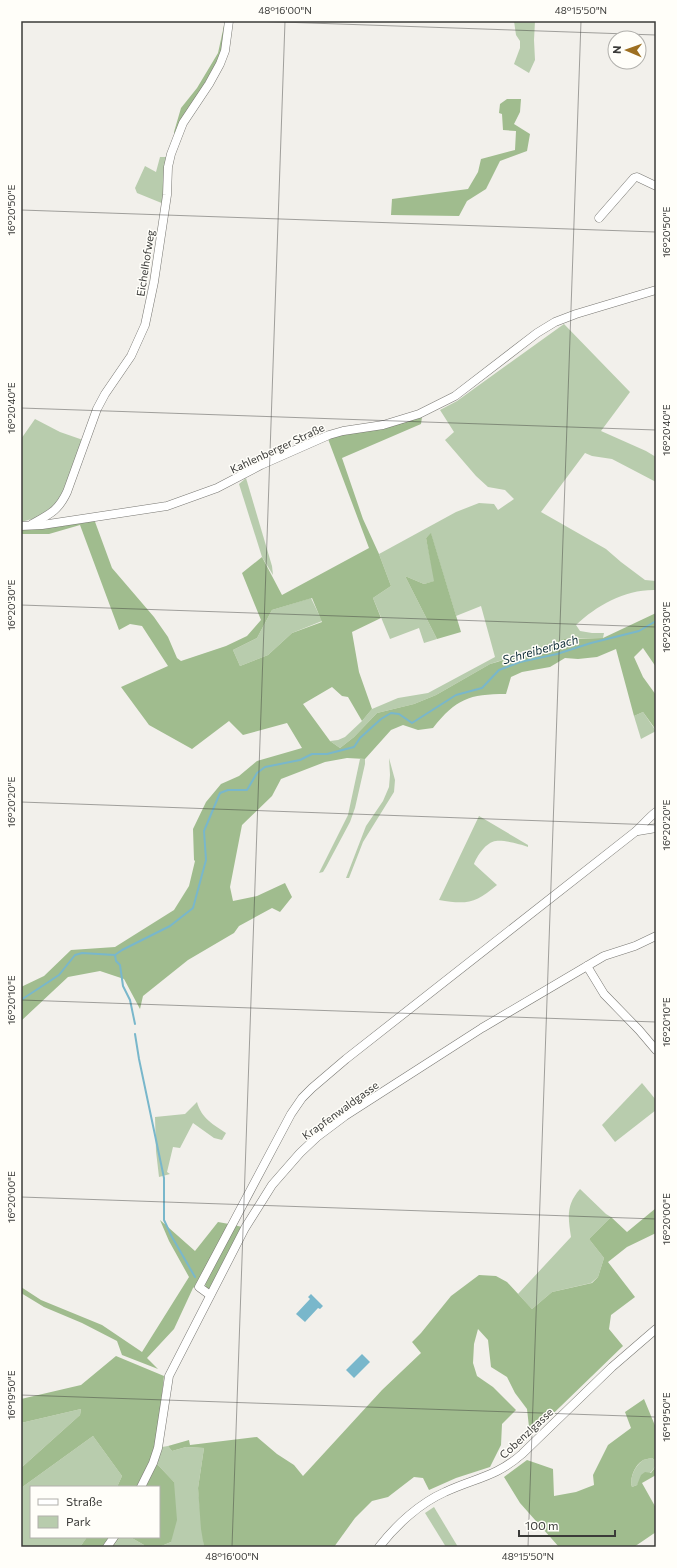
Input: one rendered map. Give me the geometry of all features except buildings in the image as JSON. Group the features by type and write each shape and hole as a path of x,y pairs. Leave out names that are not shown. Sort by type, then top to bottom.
{"street":[{"name":"Eichelhofweg","path":"62,504 97,408 131,356 142,332 148,314 153,288 167,194 168,167 171,154 183,123 209,84 220,64 225,51 229,21"},
{"path":"599,218 634,178 637,177 656,186"},
{"name":"Kahlenberger Straße","path":"25,526 168,506 217,488 261,465 329,435 343,431 383,425 419,414 455,396 537,333 555,322 576,314 656,290"},
{"path":"62,504 63,514 66,518 71,520"},
{"path":"25,526 53,512 62,504"},
{"path":"210,1295 199,1287 284,1126 302,1098 346,1059 635,832 656,812"},
{"path":"635,832 656,828"},
{"name":"Krapfenwaldgasse","path":"142,1486 153,1463 158,1448 169,1376 241,1234 256,1208 281,1174 310,1143 345,1116 425,1064 482,1028 610,953 635,946 656,936"},
{"path":"587,966 604,994 656,1050"},
{"name":"Cobenzlgasse","path":"380,1547 399,1525 434,1498 446,1491 490,1475 508,1465 522,1454 612,1367 656,1329"},
{"path":"107,1547 113,1538"}],"green space":[{"path":"225,21 227,21 219,61 175,134 174,132 181,108 197,88 218,53"},
{"path":"514,21 535,21 535,60 529,73 514,64 520,48 520,41 516,35"},
{"path":"507,99 521,99 520,112 514,124 530,134 527,151 500,161 486,189 467,201 459,216 391,215 392,199 468,189 478,172 481,159 515,150 516,131 503,130 502,114 499,113 500,104"},
{"path":"160,157 168,157 164,204 137,193 135,188 145,166 156,172"},
{"path":"564,324 630,392 601,431 656,457 656,482 612,459 592,456 585,453 541,512 606,549 645,580 656,581 656,590 645,590 623,595 593,611 576,625 580,631 604,633 603,638 571,638 490,664 436,695 414,704 377,713 354,737 340,748 330,741 345,737 372,709 398,698 428,693 495,657 481,606 456,616 431,534 426,538 435,581 424,584 405,576 437,639 424,643 419,628 390,639 373,598 391,586 379,554 456,512 479,503 494,504 498,510 514,499 505,490 488,487 476,476 445,440 454,432 440,410 457,401"},
{"path":"422,417 421,424 342,458 363,519 379,554 391,586 373,598 381,618 352,632 359,672 372,709 362,721 348,697 342,696 332,687 303,704 330,741 340,748 354,737 377,713 414,704 436,695 490,664 564,639 603,638 656,613 656,667 643,648 634,657 643,677 656,695 656,730 643,712 634,716 616,649 597,657 578,659 565,658 550,667 522,672 511,677 506,694 482,695 464,700 449,710 433,728 418,730 403,725 391,730 365,759 347,758 325,762 281,779 272,796 242,825 230,887 233,901 257,896 285,883 292,897 280,912 272,908 239,926 234,933 188,960 143,996 140,1009 124,979 100,971 68,977 21,1021 21,987 44,976 71,950 115,947 174,910 189,886 195,861 193,829 206,802 221,784 239,776 257,761 302,748 287,723 243,735 229,721 192,749 149,725 121,687 168,666 142,626 130,624 119,630 80,525 49,534 21,534 21,529 94,519 112,568 154,617 168,637 177,658 181,661 226,646 247,636 261,620 242,573 262,557 282,595 369,548 328,439 341,435 386,428","holes":["312,598 322,622 292,633 268,655 240,666 233,650 257,638 272,610"]},
{"path":"35,419 60,432 83,440 59,501 39,517 21,522 21,439"},
{"path":"246,478 272,566 273,575 262,557 239,484"},
{"path":"431,533 461,632 437,639 405,576 424,584 434,581 426,538"},
{"path":"311,598 322,621 292,633 268,655 240,666 233,650 257,638 272,610"},
{"path":"643,712 656,731 641,739 634,716"},
{"path":"389,758 395,780 394,792 363,842 349,878 346,878 366,826 383,801 389,787"},
{"path":"360,759 365,759 365,764 355,808 350,822 323,872 319,873 348,815"},
{"path":"479,816 528,845 528,847 503,841 492,842 480,853 474,864 497,885 483,896 471,901 457,902 439,900"},
{"path":"642,1083 656,1100 656,1110 615,1142 602,1125"},
{"path":"197,1102 205,1117 226,1133 222,1140 214,1138 193,1123 180,1148 173,1147 167,1172 170,1174 159,1177 156,1151 155,1117 185,1114"},
{"path":"580,1189 611,1217 589,1239 604,1258 598,1277 591,1283 552,1292 532,1309 518,1294 571,1237 569,1223 570,1206 572,1200"},
{"path":"656,1208 656,1233 627,1247 608,1262 635,1297 611,1315 609,1329 623,1346 530,1436 527,1409 515,1393 507,1377 491,1367 488,1340 478,1329 474,1344 473,1363 477,1376 493,1387 516,1410 502,1424 501,1445 490,1467 456,1478 429,1490 423,1478 414,1477 388,1497 372,1501 355,1518 334,1547 204,1547 198,1488 204,1448 186,1447 172,1451 168,1446 189,1440 190,1445 257,1437 277,1454 294,1465 303,1476 382,1390 421,1353 412,1342 451,1296 479,1275 496,1276 507,1282 532,1309 552,1292 592,1283 598,1277 604,1258 589,1239 611,1217 627,1232"},
{"path":"160,1220 195,1251 218,1222 229,1224 200,1282 193,1288 174,1329 147,1358 158,1369 122,1355 117,1341 82,1323 44,1307 21,1293 21,1287 41,1300 102,1325 142,1352 189,1277 169,1241"},
{"path":"234,1225 242,1227 210,1289 207,1290 205,1284"},
{"path":"116,1356 164,1376 158,1433 150,1461 157,1464 174,1482 177,1520 171,1542 159,1547 143,1547 144,1545 132,1538 160,1538 160,1486 117,1486 122,1476 93,1436 21,1488 21,1468 80,1415 81,1409 21,1423 21,1399 81,1385"},
{"path":"644,1399 656,1428 656,1461 652,1458 639,1463 633,1472 631,1484 632,1487 637,1485 641,1475 645,1472 651,1473 656,1466 656,1475 642,1483 656,1508 656,1532 634,1547 559,1547 520,1503 504,1477 527,1460 553,1469 554,1496 576,1492 594,1485 593,1475 608,1445 631,1428 625,1412"},
{"path":"81,1409 80,1415 21,1468 21,1423"},
{"path":"93,1436 122,1476 117,1486 30,1486 30,1538 86,1538 80,1547 21,1547 21,1488"},
{"path":"168,1446 172,1451 186,1447 204,1448 198,1488 204,1547 159,1547 171,1542 174,1482 157,1464 162,1447"},
{"path":"652,1458 656,1461 654,1469 637,1485 632,1487 631,1480 633,1472 639,1463 643,1460"},
{"path":"434,1507 458,1547 446,1547 425,1513"},
{"path":"86,1538 119,1538 113,1547 80,1547"},
{"path":"119,1538 132,1538 144,1545 143,1547 113,1547"}],"water":[{"path":"311,1294 323,1306 320,1309 318,1308 305,1322 296,1314 310,1299 308,1297"},
{"path":"362,1354 370,1362 354,1378 346,1370"}],"waterway":[{"name":"Schreiberbach","path":"21,1000 59,975 75,955 82,953 115,955 170,926 193,908 206,860 204,831 220,793 228,790 247,790 257,773 265,767 300,760 312,754 327,754 354,747 360,738 381,719 391,713 399,714 412,723 456,695 482,688 499,670 520,662 557,654 591,643 639,631 656,621"},
{"path":"115,955 116,961 120,965 123,986 130,1000 135,1024"},
{"path":"135,1034 164,1178 164,1220 195,1277"}]}
